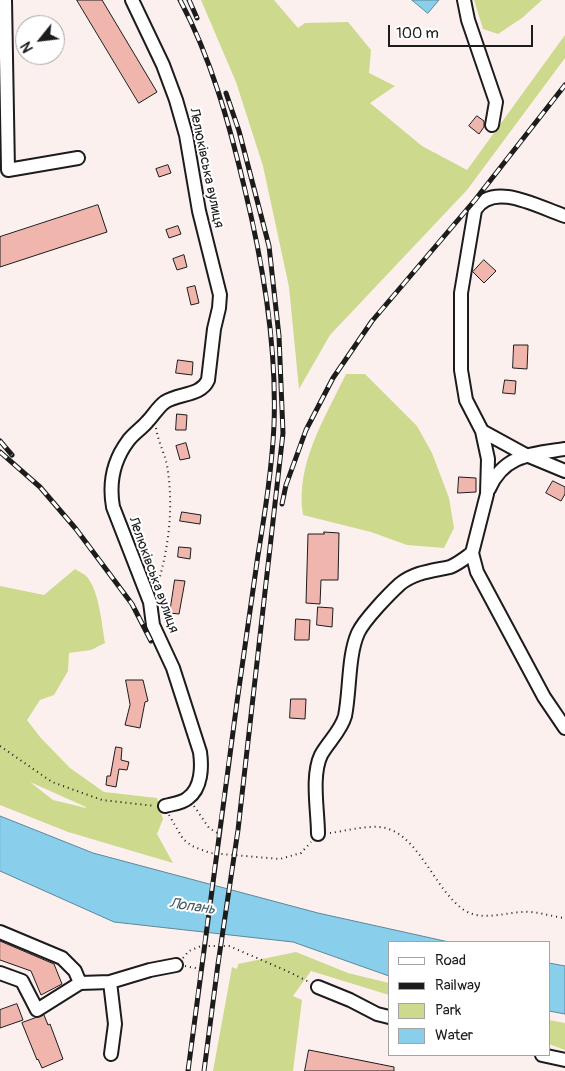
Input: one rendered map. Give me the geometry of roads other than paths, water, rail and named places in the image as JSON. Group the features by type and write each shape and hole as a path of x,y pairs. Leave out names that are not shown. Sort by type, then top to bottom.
{"street":[{"path":"5,0 8,170 78,158"},
{"name":"Лелюківська вулиця","path":"132,0 163,65 176,100 186,135 199,211 220,294 208,380 205,387 199,391 165,402 127,442 118,459 112,477 113,507 150,602 153,625 173,668 200,752 202,764 196,788 188,798 165,806"},
{"path":"464,0 468,20 496,102 492,125"},
{"path":"488,494 488,459 482,431 466,400 461,370 461,293 475,210 486,198 501,195 519,199 565,216"},
{"path":"482,431 526,455 565,471"},
{"path":"565,449 526,455 518,458 502,470 496,477 488,494 472,553 477,572 544,697 565,728"},
{"path":"318,834 317,766 322,754 338,731 344,718 351,665 358,634 366,621 401,583 414,575 451,566 472,553"},
{"path":"0,932 62,958 75,971 80,983"},
{"path":"0,973 22,981 37,1010 80,983 110,982 176,965"},
{"path":"110,982 115,1024 111,1054"},
{"path":"318,987 377,1014 388,1017"},
{"path":"547,1056 565,1060"}],"water":[{"path":"412,0 439,0 428,13"},
{"name":"Лопань","path":"0,816 93,853 318,913 444,941 388,941 388,976 293,942 114,922 0,871"},
{"path":"550,963 565,966 565,1014 550,1011"}],"railway":[{"path":"180,0 201,45 218,91 244,186 263,274 271,335 274,395 273,441 268,490 237,702 188,1071"},
{"path":"189,0 197,18"},
{"path":"282,504 286,485 306,430 333,378 372,321 475,200 565,85"},
{"path":"204,1071 238,830 283,433 279,336 269,246 239,131 226,93"},
{"path":"0,441 12,455"},
{"path":"0,452 40,487 76,529 132,604 151,641"}]}
